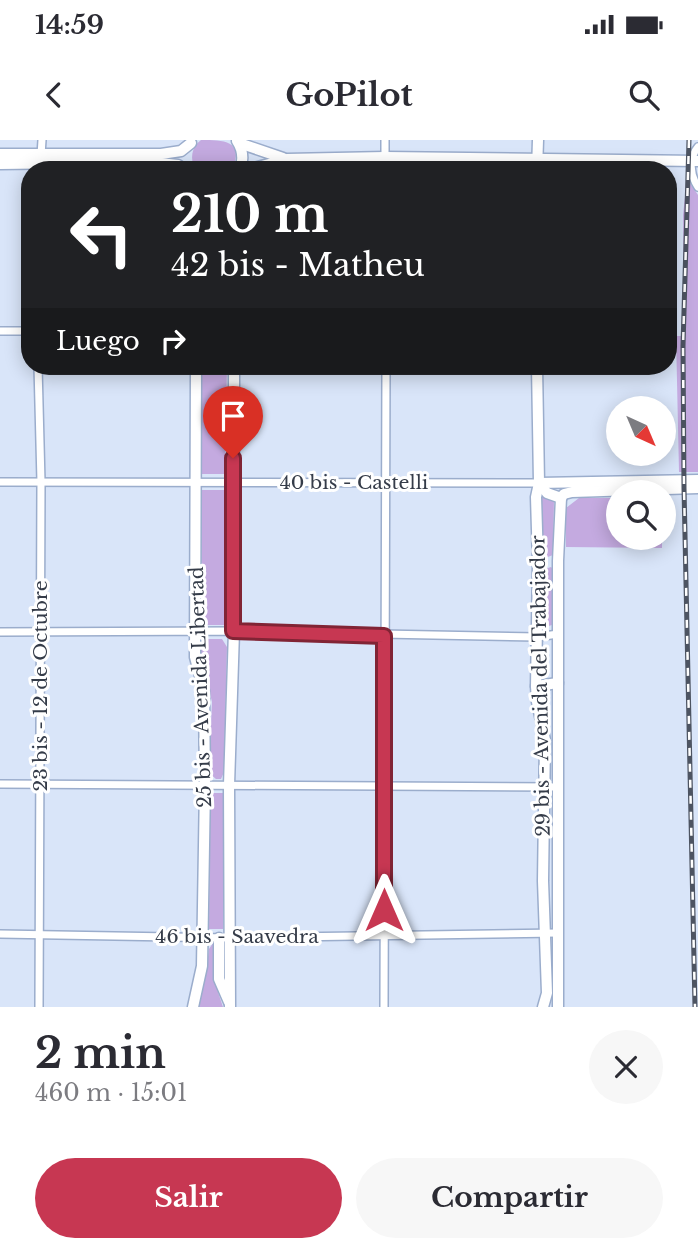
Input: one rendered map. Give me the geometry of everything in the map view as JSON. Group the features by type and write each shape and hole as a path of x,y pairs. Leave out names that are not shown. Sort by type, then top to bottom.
{"main road":[{"path":"537,158 538,140"},
{"path":"68,161 181,151 192,141"},
{"path":"186,161 192,141"},
{"path":"237,141 249,149 287,159"},
{"path":"237,141 242,161"},
{"path":"0,154 32,161"},
{"path":"280,161 385,157 695,160"},
{"path":"0,164 21,163"},
{"name":"25 bis - Avenida Libertad","path":"192,1007 202,966 204,937 205,785 204,691 195,657 196,375"},
{"name":"25 bis - Avenida Libertad","path":"230,1006 224,938 233,631 234,375"},
{"name":"29 bis - Avenida del Trabajador","path":"537,375 539,483 536,497 536,687 545,740 543,881 547,993 543,1007"},
{"name":"40 bis - Castelli","path":"676,482 698,480"},
{"path":"539,483 547,493 561,498"},
{"name":"40 bis - Castelli","path":"539,483 606,484"},
{"name":"40 bis - Castelli","path":"676,487 698,488"},
{"name":"40 bis - Castelli","path":"561,498 572,492 606,489"},
{"name":"29 bis - Avenida del Trabajador","path":"558,1007 558,561 561,498"},
{"path":"538,563 558,561"},
{"path":"536,687 558,683"},
{"path":"543,881 557,881"}],"street":[{"path":"41,161 42,140"},
{"path":"385,140 385,161"},
{"path":"698,147 692,155 695,160 692,178 698,187"},
{"path":"0,331 21,331"},
{"name":"23 bis - 12 de Octubre","path":"38,375 41,482 39,1007"},
{"path":"384,1007 386,375"},
{"name":"40 bis - Castelli","path":"0,482 539,483"},
{"path":"0,632 233,631 537,637 558,634"},
{"path":"0,784 558,787"},
{"name":"46 bis - Saavedra","path":"0,934 224,938 558,933"}],"shaded area":[{"path":"201,140 217,140 230,144 236,153 235,161 192,161 195,146"},
{"path":"690,183 698,195 698,472 679,472 677,336 681,336 684,322 683,215 686,187"},
{"path":"202,375 227,375 225,474 200,474"},
{"path":"201,490 227,490 227,625 202,625"},
{"path":"542,496 554,501 553,555 545,558 542,556"},
{"path":"579,498 606,498 606,547 566,547 566,508"},
{"path":"551,567 552,625 545,627 542,625 542,570"},
{"path":"205,639 222,639 227,647 224,772 221,779 216,779 209,773 212,702 201,657 201,646"},
{"path":"210,793 223,793 223,929 209,929"},
{"path":"213,943 216,944 217,989 223,1007 197,1007 205,980 209,949"}],"railway":[{"path":"689,140 683,346 695,1007"}],"route":[{"path":"233,458 233,631 384,636 384,910"}]}
